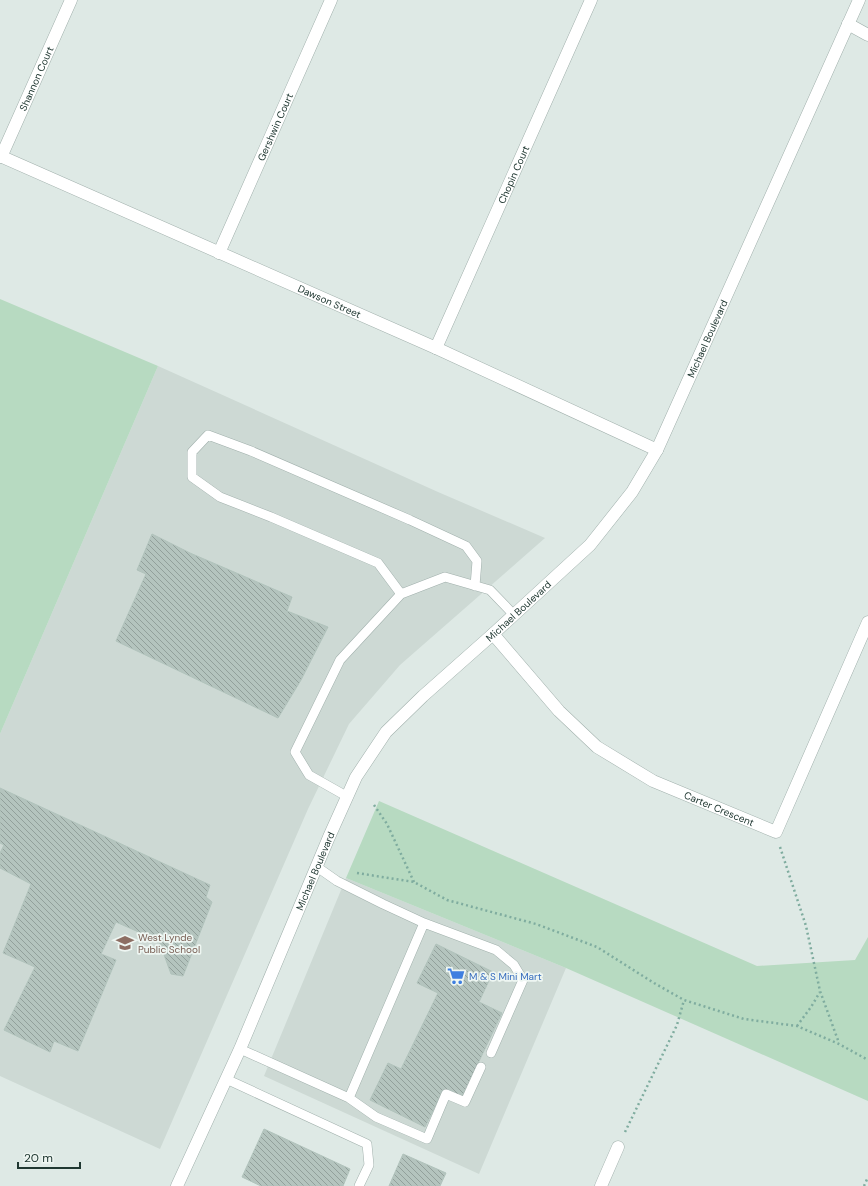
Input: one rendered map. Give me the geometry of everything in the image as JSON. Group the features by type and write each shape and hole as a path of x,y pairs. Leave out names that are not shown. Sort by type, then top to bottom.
{"street":[{"name":"Shannon Court","path":"1,156 71,0"},
{"name":"Gershwin Court","path":"219,253 331,0"},
{"name":"Chopin Court","path":"436,348 590,0"},
{"name":"Michael Boulevard","path":"177,1186 240,1049 356,777 386,732 423,696 590,545 632,492 657,450 859,0"},
{"path":"848,24 868,35"},
{"name":"Dawson Street","path":"1,156 436,348 657,450"},
{"path":"776,832 868,622"},
{"name":"Carter Crescent","path":"493,634 559,712 597,747 653,781 776,832"},
{"path":"601,1186 618,1147"}],"lane":[{"path":"401,594 378,563 271,516 220,497 192,477 192,452 208,435 265,457 466,546 477,561 475,586"},
{"path":"348,796 309,775 295,752 340,660 401,594 445,577 490,590 514,615"},
{"path":"317,867 337,881 424,923 496,950 514,965 523,980 491,1053"},
{"path":"348,1098 424,923"},
{"path":"240,1049 348,1098 376,1117 428,1139 446,1094 465,1102 481,1068"},
{"path":"226,1079 367,1144 369,1165 359,1186"}],"path":[{"path":"374,805 387,824 414,882"},
{"path":"776,832 806,926 820,991 839,1044"},
{"path":"354,873 414,882 448,900 536,924 597,947 684,1000 744,1019 797,1026 839,1044 868,1060"},
{"path":"797,1026 820,991"},
{"path":"618,1147 677,1025 684,1000"},
{"path":"864,1186 868,1177"}],"shaded area":[{"path":"158,366 438,492 545,538 400,665 349,724 308,809 160,1149 0,1076 0,734"},
{"path":"346,878 566,968 479,1174 264,1076"}],"green space":[{"path":"0,299 158,366 0,734"},
{"path":"379,801 757,966 855,960 868,937 868,1101 566,968 346,878"}],"building":[{"path":"152,534 190,553 292,597 287,611 328,627 301,680 278,718 116,641 146,574 137,570"},
{"path":"0,788 210,885 206,897 212,902 183,976 171,974 159,941 116,922 101,954 116,960 78,1051 54,1041 50,1052 4,1030 35,967 3,953 31,884 0,868 0,853 4,845 0,843"},
{"path":"436,944 493,972 479,1002 502,1013 461,1099 443,1090 425,1127 370,1100 388,1063 401,1069 438,993 417,983"},
{"path":"264,1129 350,1169 343,1186 261,1186 242,1177"},
{"path":"403,1154 446,1173 440,1186 389,1186"}],"place":[{"name":"West Lynde Public School","path":"125,943"},
{"name":"M & S Mini Mart","path":"456,976"}]}
